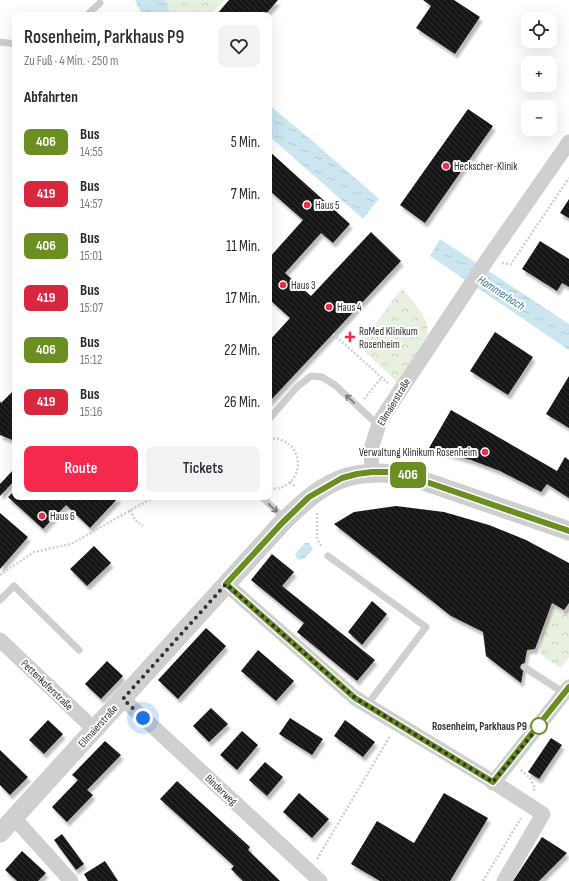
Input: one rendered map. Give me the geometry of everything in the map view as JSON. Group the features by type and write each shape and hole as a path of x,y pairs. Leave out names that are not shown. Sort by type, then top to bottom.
{"street":[{"name":"Ellmaierstraße","path":"0,833 286,519 309,497 342,478 372,472 371,449 380,421 487,260 569,142"},
{"path":"372,472 390,472 409,476 569,531"},
{"path":"226,584 355,698 543,814 504,881"},
{"name":"Pettenkoferstraße","path":"0,640 95,730"},
{"path":"493,782 567,690"},
{"name":"Binderweg","path":"123,699 315,876"},
{"path":"14,818 71,881"}],"lane":[{"path":"90,12 100,3"},
{"path":"0,42 12,44"},
{"path":"272,416 297,387 311,376 322,377 335,385 379,426"},
{"path":"265,500 286,519"},
{"path":"328,556 426,627 367,705"},
{"path":"0,600 14,586 80,650"},
{"path":"524,667 567,690"}],"path":[{"path":"487,260 511,264 569,178"},
{"path":"333,334 399,393"},
{"path":"272,438 282,440 292,447 298,459 297,472 290,482 280,488 272,489"},
{"path":"309,497 318,515 317,539 328,556"},
{"path":"0,575 34,552 71,544 148,500"},
{"path":"130,510 135,520 143,526"},
{"path":"315,876 397,724"},
{"path":"483,881 529,805 535,788 530,778 511,761"}],"green space":[{"path":"165,0 224,0 213,12 170,11"},
{"path":"402,288 422,313 427,324 427,336 397,382 359,346"},
{"path":"552,606 563,613 569,609 569,657 561,668 541,654 542,635"}],"water":[{"path":"135,0 165,0 171,12 141,12"},
{"path":"272,107 379,199 363,219 272,139"},
{"name":"Hammerbach","path":"440,239 569,324 569,350 430,256"},
{"path":"305,543 309,543 313,549 304,558 300,560 297,559 295,554"}],"building":[{"path":"229,0 278,0 268,12 219,12"},
{"path":"423,0 454,0 480,17 455,54 416,28 431,6"},
{"name":"Heckscher-Klinik","path":"468,109 493,126 425,223 400,205"},
{"path":"272,154 350,224 333,243 321,233 285,273 311,296 371,232 401,261 272,399 272,338 290,318 272,302 272,255 303,220 272,193"},
{"path":"569,199 569,218 560,213"},
{"path":"540,241 569,259 569,287 562,283 557,291 522,269"},
{"path":"495,332 533,357 508,395 470,371"},
{"path":"569,376 569,428 546,414"},
{"path":"12,392 12,440 0,435 0,401 1,403"},
{"name":"Verwaltung Klinikum Rosenheim","path":"451,410 557,471 565,457 569,460 569,498 547,484 541,492 500,471 471,460 429,448"},
{"path":"12,471 12,483 0,496 0,484"},
{"name":"Haus 6","path":"12,493 12,500 116,500 90,528 66,505 43,529 8,497"},
{"path":"396,506 444,512 489,525 526,540 569,563 569,603 564,610 552,603 535,649 527,650 521,683 486,656 483,632 451,616 334,524 354,512"},
{"path":"0,513 28,537 0,569"},
{"path":"94,546 111,563 87,586 70,569"},
{"path":"272,554 294,572 282,586 375,660 357,681 297,632 304,623 251,580"},
{"path":"372,601 387,614 362,645 348,632"},
{"path":"206,628 226,646 178,699 158,680"},
{"path":"258,650 294,681 276,701 241,671"},
{"path":"107,661 123,676 101,699 85,684"},
{"path":"211,708 228,724 209,742 193,726"},
{"path":"290,718 323,739 312,755 279,734"},
{"path":"48,720 63,734 44,754 29,740"},
{"path":"345,720 375,742 363,757 334,736"},
{"path":"242,731 258,745 237,770 220,755"},
{"path":"551,738 562,745 539,779 528,772"},
{"path":"105,741 121,755 87,790 93,795 67,822 52,807 78,780 72,775"},
{"path":"0,750 28,777 10,795 0,785"},
{"path":"265,762 283,777 267,796 249,780"},
{"path":"177,781 250,847 248,850 280,881 243,881 231,869 234,866 160,799"},
{"path":"299,793 329,819 312,838 283,812"},
{"path":"444,793 488,818 450,881 380,881 351,864 377,821 414,843"},
{"path":"62,834 84,864 76,870 54,840"},
{"path":"542,837 567,853 539,881 513,881"},
{"path":"22,851 46,873 38,881 17,881 5,870"},
{"path":"105,861 118,881 88,881 84,874"}],"bus line":[{"name":"406","path":"569,531 409,476 390,472 357,474 342,478 309,497 295,509 226,584 355,698 493,782 569,687"}],"place":[{"name":"Heckscher-Klinik","path":"446,166"},
{"name":"Haus 5","path":"307,205"},
{"name":"Haus 3","path":"283,285"},
{"name":"Haus 4","path":"329,307"},
{"name":"RoMed Klinikum Rosenheim","path":"350,337"},
{"name":"Verwaltung Klinikum Rosenheim","path":"485,452"},
{"name":"Haus 6","path":"42,516"},
{"name":"Rosenheim, Parkhaus P9","path":"539,726"}],"route":[{"path":"143,718 123,699 226,584 355,698 493,782 539,726"}]}
